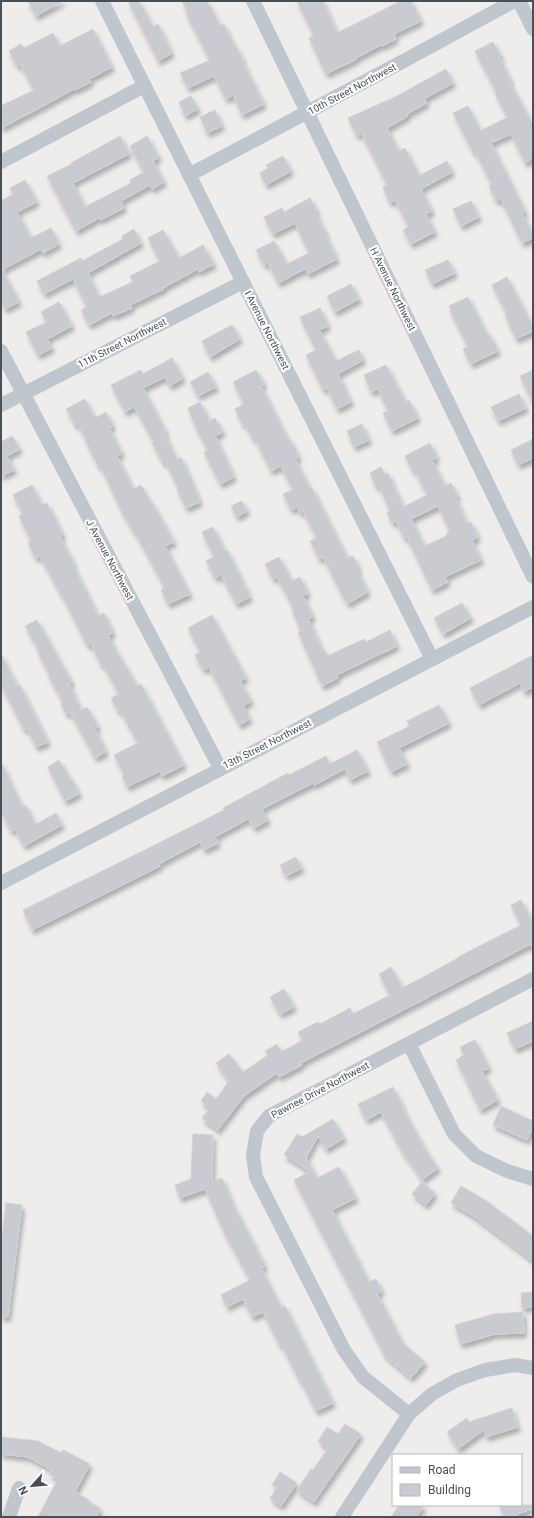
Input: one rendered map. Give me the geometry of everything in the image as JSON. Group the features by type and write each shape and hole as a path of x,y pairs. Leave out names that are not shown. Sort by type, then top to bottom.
{"street":[{"name":"I Avenue Northwest","path":"102,1 432,659"},
{"name":"H Avenue Northwest","path":"253,1 533,577"},
{"name":"10th Street Northwest","path":"189,175 514,1"},
{"path":"519,1 533,29"},
{"path":"1,162 144,86"},
{"name":"11th Street Northwest","path":"1,405 243,282"},
{"name":"J Avenue Northwest","path":"1,351 220,768"},
{"name":"13th Street Northwest","path":"2,881 533,607"},
{"name":"Pawnee Drive Northwest","path":"409,1414 363,1377 344,1350 256,1177 253,1155 257,1131 269,1116 533,979"},
{"path":"409,1044 454,1134 476,1156 507,1171 533,1178"},
{"path":"342,1517 409,1414 432,1394 457,1380 485,1370 515,1365 533,1368"},
{"path":"9,1517 19,1488"}],"building":[{"path":"28,1 63,1 36,16"},
{"path":"128,1 139,1 153,27 158,24 172,53 158,61"},
{"path":"182,1 207,1 220,26 224,24 234,47 236,46 264,104 242,115 233,95 226,99 214,76 188,88 180,73 210,60 186,14 188,13"},
{"path":"297,1 323,1 337,33 401,1 411,1 421,21 394,34 396,39 382,46 381,45 326,74 309,38 314,36"},
{"path":"93,29 112,67 89,79 91,82 75,90 74,89 1,128 1,106 34,90 20,64 17,66 9,51 21,44 24,48 53,33 60,46"},
{"path":"493,42 501,56 499,57 511,81 509,81 533,125 533,158 525,163 511,134 491,143 525,212 522,214 533,235 533,238 522,243 501,199 496,201 489,186 492,185 475,151 473,152 453,113 468,106 480,131 508,117 495,94 497,93 475,51"},
{"path":"446,69 453,83 424,99 427,103 407,114 408,116 387,128 398,151 405,148 419,176 447,161 452,172 421,189 432,211 426,214 435,232 411,244 403,230 409,227 395,200 390,203 383,187 387,185 372,154 361,133 357,136 348,118 397,96"},
{"path":"191,96 198,109 185,116 179,102"},
{"path":"215,110 222,126 207,133 200,117"},
{"path":"120,136 129,154 73,183 85,207 131,183 130,180 144,172 130,146 147,136 159,157 153,161 164,182 152,189 150,185 121,201 124,208 100,220 99,218 76,231 47,176 72,164 71,163"},
{"path":"283,156 291,171 266,185 260,173 268,168 266,165"},
{"path":"25,180 37,202 17,212 31,238 51,228 59,244 43,253 41,249 2,270 19,302 5,309 1,301 1,201 13,194 10,188"},
{"path":"310,198 337,259 308,274 305,269 278,283 268,263 264,265 256,250 274,241 287,264 309,253 295,223 273,234 264,217 282,208 284,212"},
{"path":"471,201 479,217 461,226 453,209"},
{"path":"134,229 141,243 88,273 99,297 133,282 130,276 160,261 148,238 163,230 179,258 203,245 214,264 199,272 198,269 163,288 164,289 130,305 132,308 113,316 112,313 89,325 81,310 87,307 73,279 44,294 37,281 81,258 82,261 123,239 122,236"},
{"path":"448,260 455,273 432,284 425,270"},
{"path":"507,277 533,327 533,331 516,339 505,315 507,314 492,285"},
{"path":"351,284 359,299 335,312 327,296"},
{"path":"468,297 488,337 490,335 498,351 471,364 463,349 468,346 450,311 449,306"},
{"path":"59,302 72,326 47,339 52,348 38,355 26,332 47,322 41,312"},
{"path":"320,308 328,326 319,330 336,361 359,350 363,360 338,374 351,402 337,409 327,388 323,390 306,355 316,350 300,317"},
{"path":"232,325 240,339 210,357 202,341"},
{"path":"172,358 183,378 170,386 165,377 143,388 166,432 164,433 177,460 181,457 200,502 186,508 177,490 179,489 165,461 163,463 152,443 154,442 139,415 134,407 125,412 111,385 141,370 143,374"},
{"path":"386,365 406,402 409,400 418,418 392,431 383,413 388,411 378,389 371,392 364,375"},
{"path":"256,370 264,384 261,386 288,440 290,439 299,457 295,459 310,489 312,488 347,558 353,556 359,569 357,570 368,592 347,604 323,557 319,559 310,541 317,538 303,511 300,513 297,507 291,510 283,494 293,490 281,466 271,471 254,437 252,438 245,424 243,425 235,409 244,404 233,382"},
{"path":"533,370 533,403 520,376"},
{"path":"208,372 216,387 198,396 190,382"},
{"path":"519,394 526,408 498,421 491,407"},
{"path":"85,399 95,418 106,412 113,426 109,428 122,453 117,456 133,489 141,485 174,542 165,546 190,594 168,604 161,590 165,588 136,534 122,512 100,465 98,466 78,424 75,425 66,409"},
{"path":"200,402 209,421 215,418 223,432 215,436 234,477 220,484 204,452 208,450 196,428 188,408"},
{"path":"362,424 369,440 354,447 347,431"},
{"path":"12,436 20,449 7,456 14,470 1,476 1,442"},
{"path":"533,439 533,458 518,465 511,450"},
{"path":"430,443 437,458 432,460 445,486 451,483 458,496 455,497 467,524 471,522 478,537 472,540 481,560 445,577 448,582 432,590 407,537 404,538 396,521 392,523 387,512 390,511 379,485 376,487 370,473 381,467 385,475 388,473 403,507 427,495 414,469 412,470 405,456","holes":["438,506 450,532 446,534 447,536 424,546 411,519"]},
{"path":"32,485 42,505 47,503 63,535 60,537 98,616 104,613 113,633 108,635 122,662 123,661 137,686 141,684 184,765 162,776 160,771 127,787 122,776 124,774 114,755 138,743 120,710 118,711 111,698 119,694 103,664 101,665 91,644 87,645 62,595 40,556 36,558 28,543 31,541 19,516 23,514 13,495"},
{"path":"242,501 247,511 237,517 231,506"},
{"path":"213,527 225,551 227,550 250,597 236,604 221,575 215,578 206,561 214,557 202,532"},
{"path":"279,557 292,581 300,577 308,593 303,596 313,617 308,619 323,651 325,650 327,656 364,639 366,642 390,630 397,646 337,675 338,678 322,686 298,632 301,631 292,610 294,609 277,577 273,579 265,564"},
{"path":"462,603 471,618 443,634 434,618"},
{"path":"212,615 246,678 240,681 251,701 243,706 250,719 239,725 209,667 203,670 195,655 200,652 188,628"},
{"path":"37,620 72,682 69,684 81,710 87,707 98,727 95,729 106,752 95,758 70,712 66,714 61,703 63,702 38,653 40,652 25,626"},
{"path":"1,654 17,686 19,684 48,742 36,747 27,728 24,730 1,684"},
{"path":"533,655 533,687 524,692 520,683 479,705 470,688"},
{"path":"439,705 449,723 399,748 407,764 391,772 377,742 410,726 407,721"},
{"path":"357,750 368,771 350,780 345,769 314,785 313,783 262,809 268,820 254,828 248,819 215,837 218,843 204,850 200,842 159,864 160,866 32,930 23,910 224,810 223,808 288,773 289,775 326,756 330,764"},
{"path":"59,760 71,780 72,779 79,794 65,801 48,767"},
{"path":"1,762 22,807 26,805 35,825 56,813 62,825 24,846 15,829 11,831 1,811"},
{"path":"296,857 302,868 286,876 280,865"},
{"path":"521,900 531,920 533,919 533,948 531,944 301,1063 302,1065 279,1077 277,1073 244,1096 218,1130 202,1118 210,1108 201,1101 207,1092 216,1099 229,1081 216,1063 229,1054 243,1072 268,1055 265,1051 277,1044 281,1052 302,1041 298,1032 318,1022 320,1024 350,1008 353,1014 390,995 379,974 391,967 402,988 427,975 458,957 521,925 511,905"},
{"path":"284,989 294,1007 280,1014 270,997"},
{"path":"533,1021 533,1041 515,1049 507,1033"},
{"path":"475,1040 489,1068 482,1071 498,1100 480,1110 456,1060 464,1055 460,1047"},
{"path":"393,1087 425,1149 438,1168 422,1180 400,1148 381,1112 366,1120 358,1104"},
{"path":"501,1106 533,1121 533,1127 527,1140 493,1125"},
{"path":"333,1119 344,1138 326,1149 318,1136 306,1158 317,1178 339,1167 356,1198 332,1210 369,1282 376,1279 382,1291 377,1294 402,1342 425,1362 411,1378 385,1356 294,1180 310,1171 284,1155 297,1134 302,1137"},
{"path":"193,1134 213,1135 212,1182 222,1178 235,1210 265,1266 261,1268 281,1308 285,1306 333,1403 316,1411 263,1312 252,1317 243,1299 227,1307 221,1295 250,1280 228,1241 205,1189 180,1198 175,1185 191,1179"},
{"path":"422,1182 435,1193 426,1205 412,1194"},
{"path":"461,1186 485,1200 533,1236 533,1261 472,1215 451,1203"},
{"path":"6,1203 22,1205 8,1317 1,1316 1,1247"},
{"path":"533,1292 533,1307 522,1308 521,1293"},
{"path":"523,1312 524,1333 495,1334 460,1344 455,1325 494,1314"},
{"path":"512,1408 518,1427 486,1437 484,1430 458,1449 447,1432 467,1418 469,1422"},
{"path":"345,1424 361,1434 314,1502 297,1490 311,1469 313,1470 328,1448 318,1441 327,1427 338,1434"},
{"path":"1,1437 38,1441 61,1453 63,1450 90,1464 75,1492 100,1508 96,1517 38,1517 58,1479 50,1475 52,1470 28,1457 1,1454"},
{"path":"280,1472 297,1483 281,1506 270,1498 277,1488 272,1485"},
{"path":"533,1505 533,1508 512,1517 504,1517 499,1506"},
{"path":"398,1506 423,1506 416,1517 391,1517"}]}
